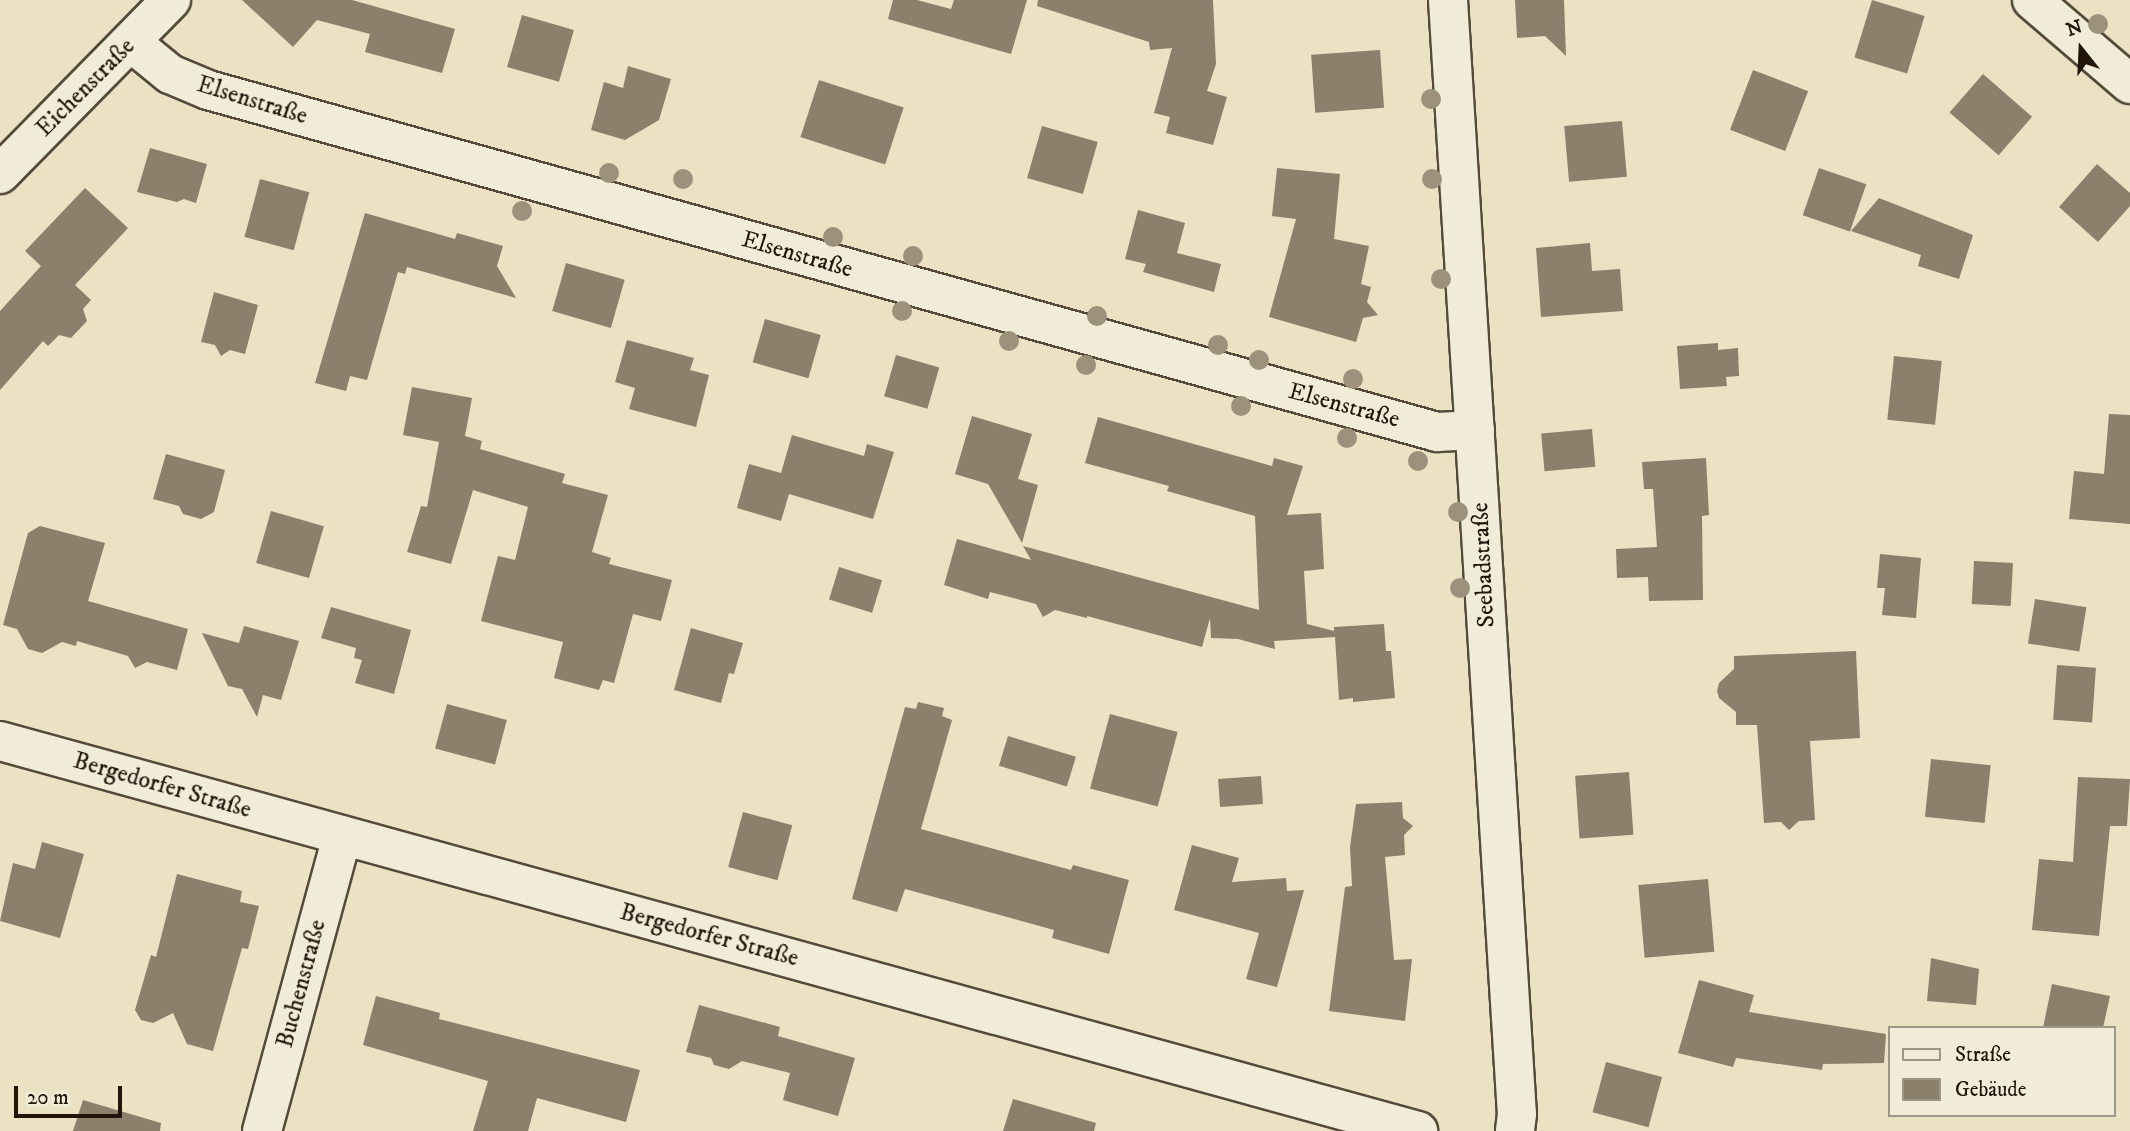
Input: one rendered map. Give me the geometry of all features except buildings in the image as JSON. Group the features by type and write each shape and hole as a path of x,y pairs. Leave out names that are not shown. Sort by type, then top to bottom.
{"street":[{"name":"Eichenstraße","path":"0,174 132,43 171,0"},
{"name":"Seebadstraße","path":"1448,0 1517,1114 1515,1131"},
{"path":"2032,0 2125,71"},
{"name":"Elsenstraße","path":"132,43 170,74 208,90 1437,432 1475,430"},
{"name":"Bergedorfer Straße","path":"0,741 1418,1131"},
{"name":"Buchenstraße","path":"262,1131 342,836"}]}
